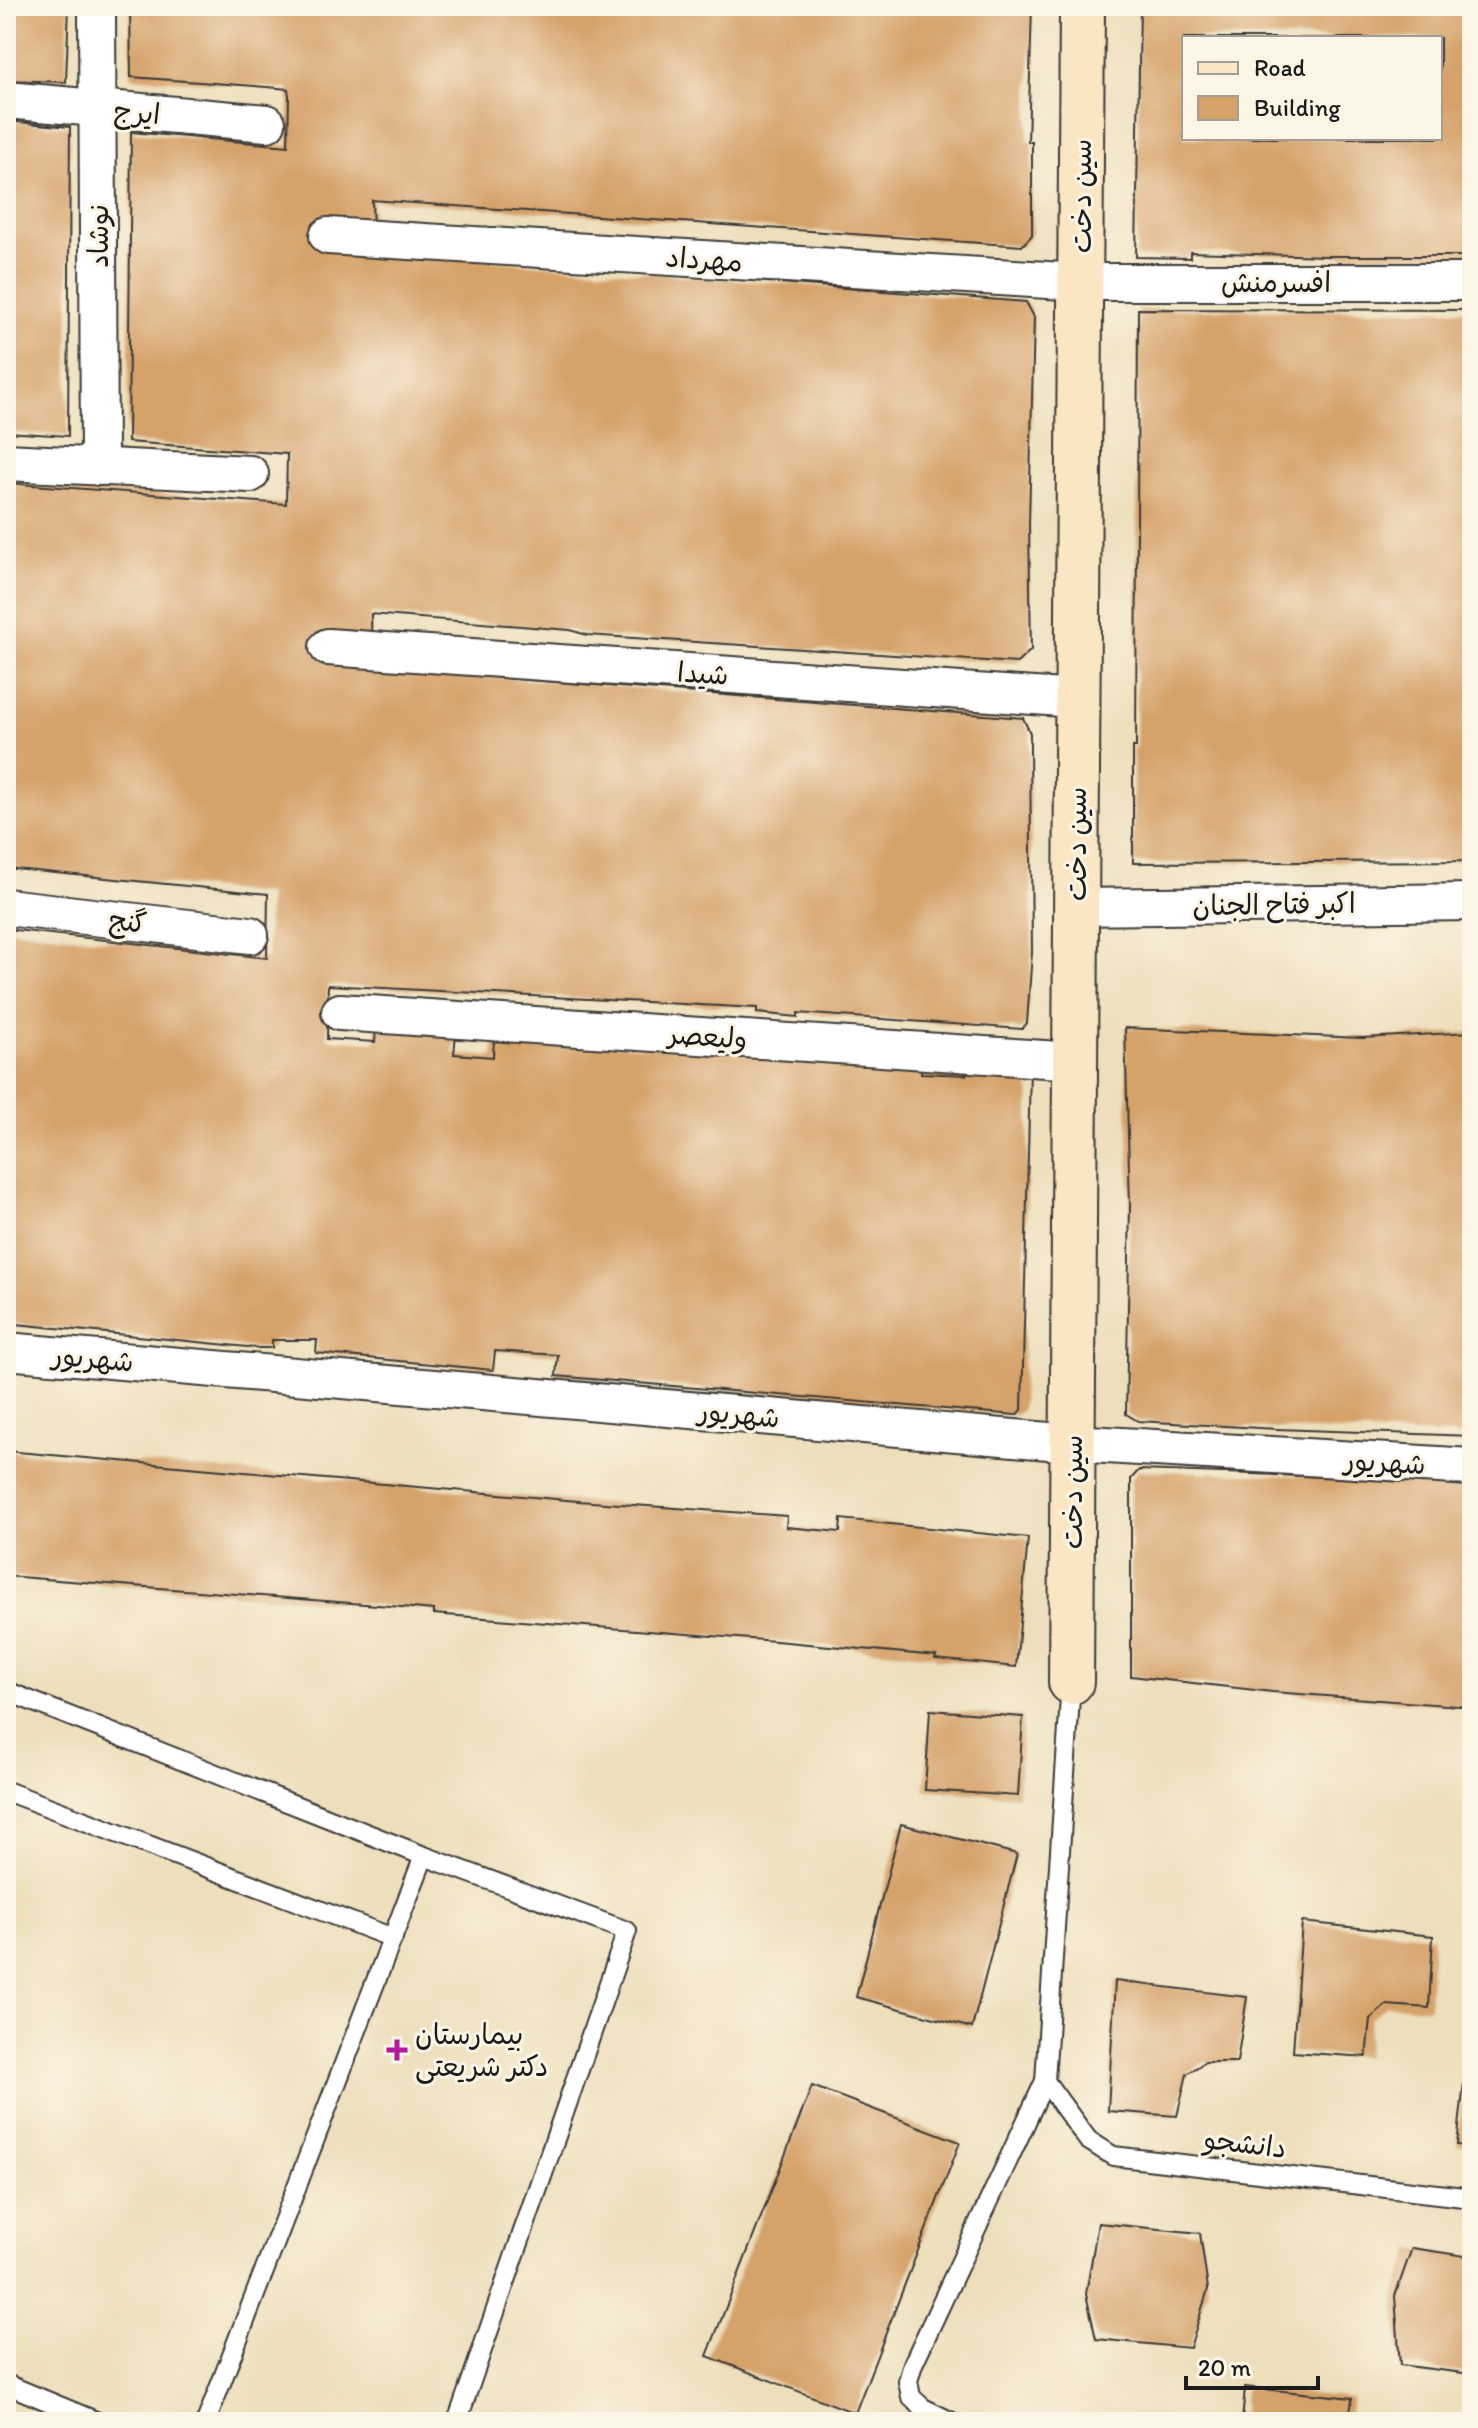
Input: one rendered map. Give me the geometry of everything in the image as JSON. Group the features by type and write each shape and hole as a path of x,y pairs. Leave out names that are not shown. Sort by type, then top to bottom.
{"street":[{"name":"نوشاد","path":"97,6 99,467"},
{"name":"سین دخت","path":"1071,1682 1082,6"},
{"name":"ایرج","path":"6,100 267,123"},
{"name":"مهرداد","path":"328,236 1080,282"},
{"name":"افسرمنش","path":"1080,282 1472,282"},
{"path":"6,462 250,474"},
{"name":"شیدا","path":"328,647 1077,699"},
{"name":"اکبر فتاح الجنان","path":"1076,907 1472,902"},
{"name":"گنج","path":"6,907 250,935"},
{"name":"ولیعصر","path":"340,1012 1075,1061"},
{"name":"شهریور","path":"6,1351 1072,1443 1472,1467"}],"lane":[{"path":"952,2422 923,2408 911,2397 908,2381 913,2364 1045,2081 1071,1682"},
{"path":"6,1691 424,1856 627,1931 457,2422"},
{"path":"6,1791 393,1938"},
{"path":"206,2422 424,1856"},
{"name":"دانشجو","path":"1045,2081 1088,2140 1113,2156 1472,2198"},
{"path":"6,2384 98,2422"}],"building":[{"path":"6,6 69,6 66,82 6,80"},
{"path":"130,6 1032,6 1028,142 1032,142 1032,235 1022,246 372,200 373,233 492,261 1026,302 1034,317 1029,524 1031,650 1017,663 587,635 570,630 371,614 372,658 426,672 1023,718 1030,733 1032,952 1027,1023 1022,1029 798,1013 798,1017 757,1013 757,1008 328,985 327,1039 375,1042 376,1028 456,1034 454,1054 493,1057 494,1038 922,1063 921,1073 966,1075 966,1066 1030,1069 1022,1410 1016,1415 556,1376 558,1355 495,1351 493,1370 316,1353 317,1340 272,1340 272,1348 258,1348 6,1323 6,929 267,958 268,894 6,868 6,483 286,504 287,454 128,442 131,132 288,146 289,96 288,89 131,77"},
{"path":"1140,6 1472,6 1472,256 1190,252 1190,258 1136,257"},
{"path":"6,121 70,127 68,436 6,432"},
{"path":"1138,309 1472,310 1472,861 1133,863"},
{"path":"1125,1028 1363,1038 1472,1032 1472,1436 1138,1421 1126,1414 1130,1205"},
{"path":"6,1451 787,1516 786,1527 840,1532 841,1519 1028,1538 1016,1667 776,1641 434,1614 434,1610 390,1606 6,1576"},
{"path":"1139,1470 1472,1482 1472,1707 1273,1692 1131,1676 1131,1479"},
{"path":"930,1710 1023,1717 1018,1796 925,1790"},
{"path":"901,1824 1017,1854 972,2028 856,1997"},
{"path":"1302,1922 1433,1936 1429,2008 1386,2005 1370,2019 1366,2057 1293,2052"},
{"path":"1115,1981 1247,1997 1237,2062 1205,2062 1187,2074 1177,2116 1108,2111"},
{"path":"1472,2029 1472,2146 1457,2145"},
{"path":"812,2086 960,2142 855,2413 707,2356"},
{"path":"1098,2223 1200,2233 1208,2289 1190,2348 1096,2339 1086,2294"},
{"path":"1412,2248 1472,2257 1472,2374 1400,2365 1395,2296"},
{"path":"1245,2387 1352,2398 1349,2422 1242,2422"}],"place":[{"name":"بیمارستان دکتر شریعتی","path":"397,2050"}]}
